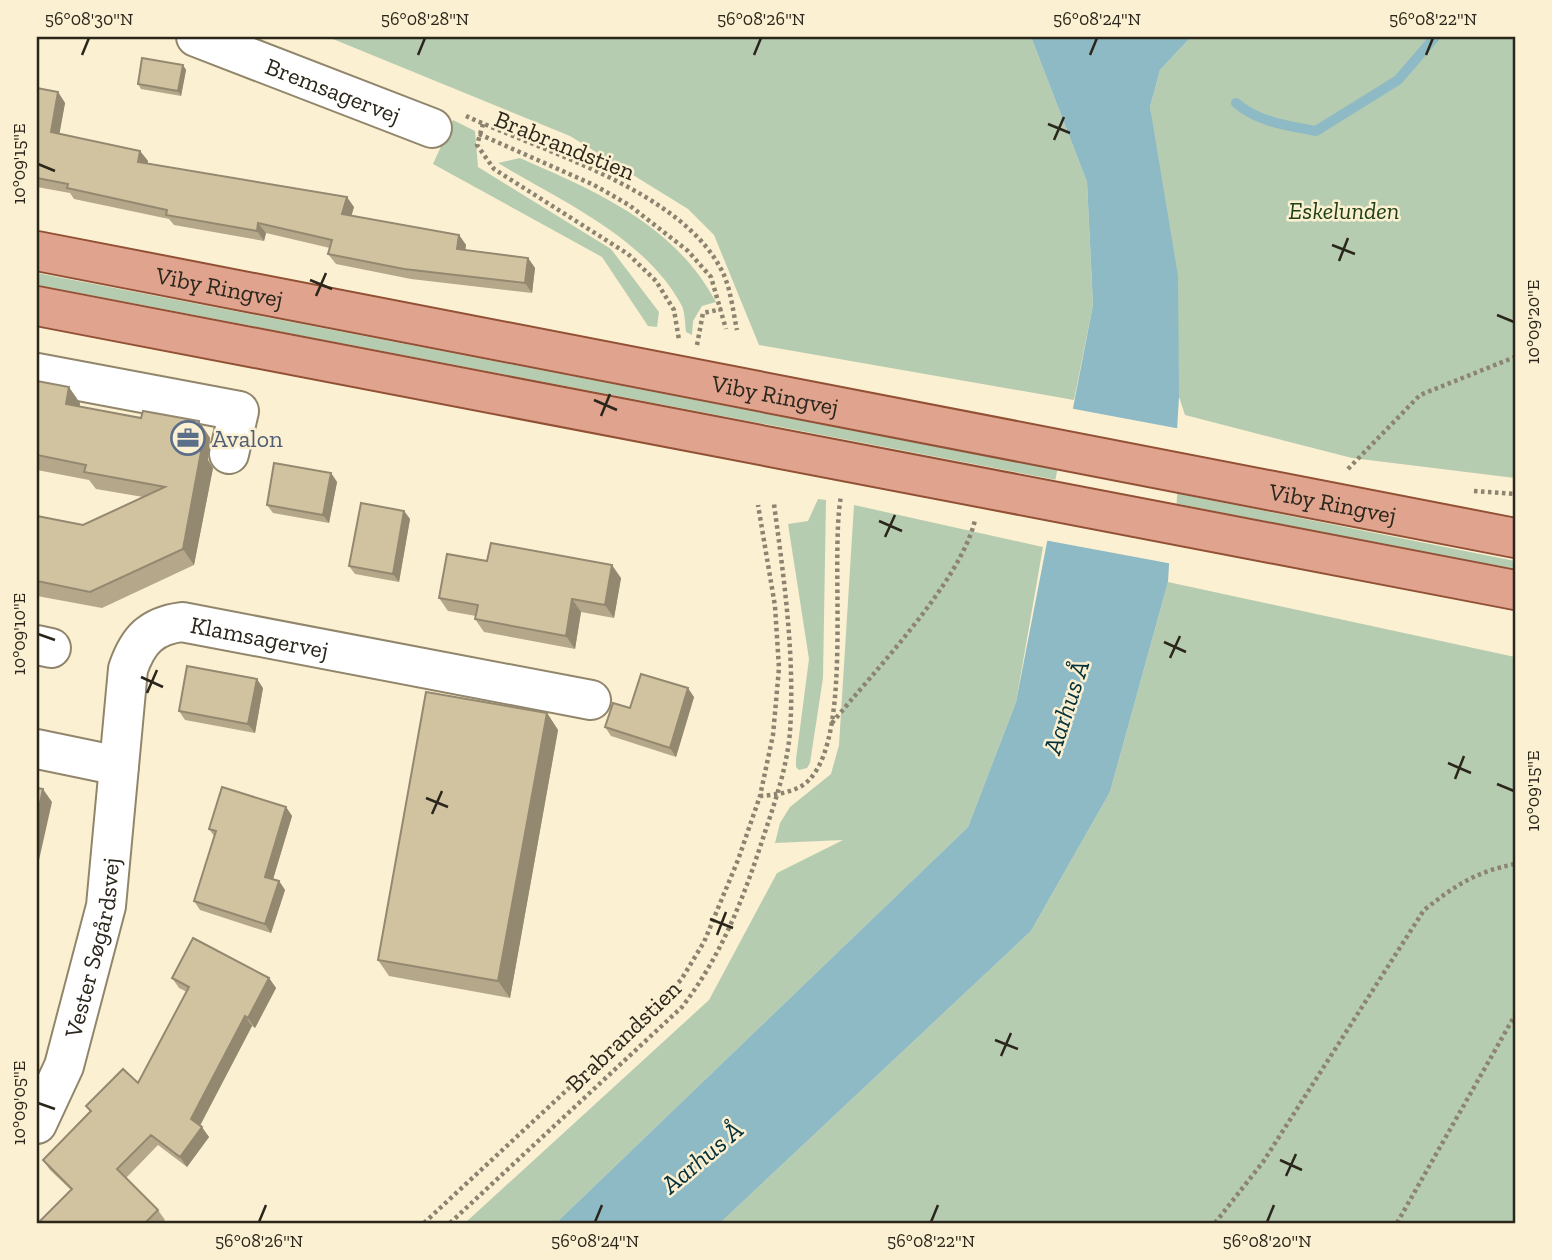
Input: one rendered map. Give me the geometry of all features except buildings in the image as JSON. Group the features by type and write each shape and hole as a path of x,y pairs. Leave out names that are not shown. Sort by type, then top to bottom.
{"main road":[{"name":"Viby Ringvej","path":"37,251 1515,538"},
{"name":"Viby Ringvej","path":"37,306 1515,590"},
{"path":"1388,514 1515,525"}],"street":[{"name":"Bremsagervej","path":"196,37 432,128"},
{"path":"37,373 239,411 229,454"},
{"name":"Klamsagervej","path":"119,766 128,669 135,650 146,634 173,624 196,625 591,700"},
{"path":"37,750 119,766"},
{"name":"Vester Søgårdsvej","path":"41,1105 64,1066 106,906 119,766"}],"path":[{"name":"Brabrandstien","path":"682,378 674,310 656,281 628,254 494,169 477,145 483,124 610,177 683,224 706,247 723,274 737,330"},
{"path":"480,134 594,185 629,205 688,251 711,277 726,329"},
{"path":"699,340 703,313 722,309"},
{"path":"1334,502 1349,465 1420,396 1515,357"},
{"path":"760,796 777,795 807,783 816,772 831,723 837,639 838,511 847,461"},
{"path":"831,723 952,574 970,543 982,487"},
{"name":"Brabrandstien","path":"450,1223 682,1007 704,979 727,936 750,879 777,795 790,734 791,679 787,605 774,504"},
{"path":"424,1223 641,1021 681,980 704,942 738,860 760,796 773,735 779,668 775,606 758,505"},
{"path":"1215,1223 1263,1162 1424,910 1460,882 1485,870 1515,864"},
{"path":"1397,1223 1515,1015"}],"green space":[{"path":"328,37 1031,37 1087,182 1093,305 1074,400 759,345 714,235 688,209 570,136"},
{"name":"Eskelunden","path":"1191,37 1515,37 1515,478 1352,458 1185,415 1179,397 1150,107 1160,70"},
{"path":"453,120 475,131 478,167 611,249 659,312 657,327 648,326 602,257 433,164"},
{"path":"520,158 631,213 678,251 699,275 716,302 702,306 693,321 692,335 686,332 682,306 666,282 624,240 498,163"},
{"path":"37,273 1084,475 1083,485 37,285"},
{"path":"1150,488 1515,561 1515,570 1148,498"},
{"path":"818,499 826,500 823,678 810,763 807,768 799,770 796,767 796,759 809,659 788,524 808,521"},
{"path":"854,505 1043,547 1016,702 968,827 556,1223 465,1223 709,1000 777,873 843,840 775,843 780,823 790,807 831,774 839,745"},
{"path":"1168,582 1515,657 1515,1223 720,1223 1031,931 1110,792"}],"water":[{"name":"Aarhus Å","path":"1031,37 1191,37 1160,70 1150,107 1178,276 1179,397 1168,582 1110,792 1031,931 720,1223 556,1223 968,827 1016,702 1093,305 1087,182"}],"pier":[{"path":"1069,408 1181,429 1173,564 1044,540"}],"waterway":[{"path":"1236,103 1264,119 1316,131 1398,80 1435,37"}],"place":[{"name":"Avalon","path":"188,438"}]}
